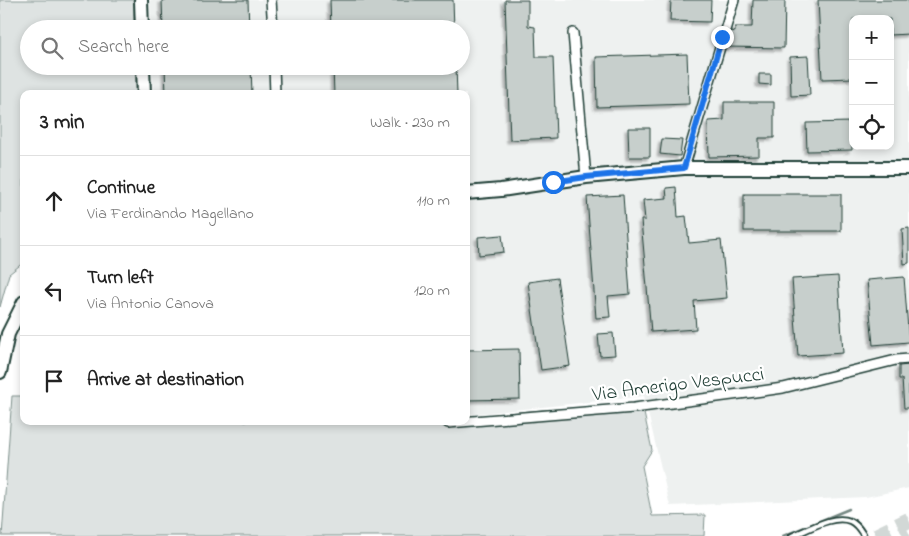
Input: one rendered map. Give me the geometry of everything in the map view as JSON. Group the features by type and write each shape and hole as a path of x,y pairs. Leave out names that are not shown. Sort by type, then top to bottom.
{"street":[{"path":"141,0 142,20"},
{"path":"271,0 272,20"},
{"path":"684,168 734,0"},
{"path":"572,33 586,177"},
{"path":"143,75 144,90"},
{"path":"275,75 276,90"},
{"path":"470,193 501,190 586,177 684,168 909,168"},
{"path":"0,372 8,334 20,310"},
{"name":"Via Amerigo Vespucci","path":"470,421 634,408 755,392 783,388 896,360 909,359"}],"lane":[{"path":"792,536 827,522 842,520 850,521 858,526 864,536"}],"shaded area":[{"path":"0,0 134,0 134,20 20,20 20,75 136,75 136,90 20,90 20,265 9,274 0,307"},
{"path":"150,0 909,0 909,488 866,497 670,506 644,396 470,415 470,90 153,90 152,75 470,75 470,20 151,20"},
{"path":"12,396 20,396 20,425 470,425 470,417 642,404 652,450 642,466 652,516 705,515 704,536 2,536"}],"building":[{"path":"162,0 248,0 249,20 163,20"},
{"path":"330,0 453,0 454,20 331,20"},
{"path":"505,0 528,0 528,26 535,27 536,57 553,57 556,138 510,140"},
{"path":"671,0 711,0 710,22 670,21"},
{"path":"753,0 785,0 784,48 727,47 731,31 735,32 735,27 752,27"},
{"path":"818,0 909,0 909,34 894,35 894,15 849,15 849,78 822,79"},
{"path":"687,54 689,104 597,107 596,57"},
{"path":"808,56 810,95 791,96 790,57"},
{"path":"759,74 771,74 771,85 759,84"},
{"path":"165,75 251,75 252,90 166,90"},
{"path":"333,75 456,75 457,90 334,90"},
{"path":"724,102 774,102 774,138 759,138 759,156 709,157 708,121 724,120"},
{"path":"849,122 849,150 852,150 807,151 806,123"},
{"path":"628,128 650,128 650,157 629,157"},
{"path":"662,139 682,140 680,156 660,154"},
{"path":"676,187 678,217 686,216 689,243 721,240 727,298 694,301 696,329 651,332 641,220 645,220 643,200 667,198 666,188"},
{"path":"744,194 841,194 841,231 744,231"},
{"path":"623,195 630,294 608,296 610,317 596,318 587,197"},
{"path":"909,228 909,263 904,264 902,229"},
{"path":"502,235 504,252 479,255 478,237"},
{"path":"838,276 843,353 798,356 792,279"},
{"path":"904,277 909,342 873,345 867,280"},
{"path":"557,278 570,366 541,370 528,282"},
{"path":"613,333 615,355 600,356 598,334"},
{"path":"519,349 520,399 470,400 470,350"},
{"path":"909,365 909,408 904,408 902,379 899,379 899,366"}],"waterway":[{"path":"783,536 849,509"}],"tunnel":[{"path":"876,536 909,520"},
{"path":"903,536 909,533"}],"route":[{"path":"553,182 684,168 722,37"}]}
